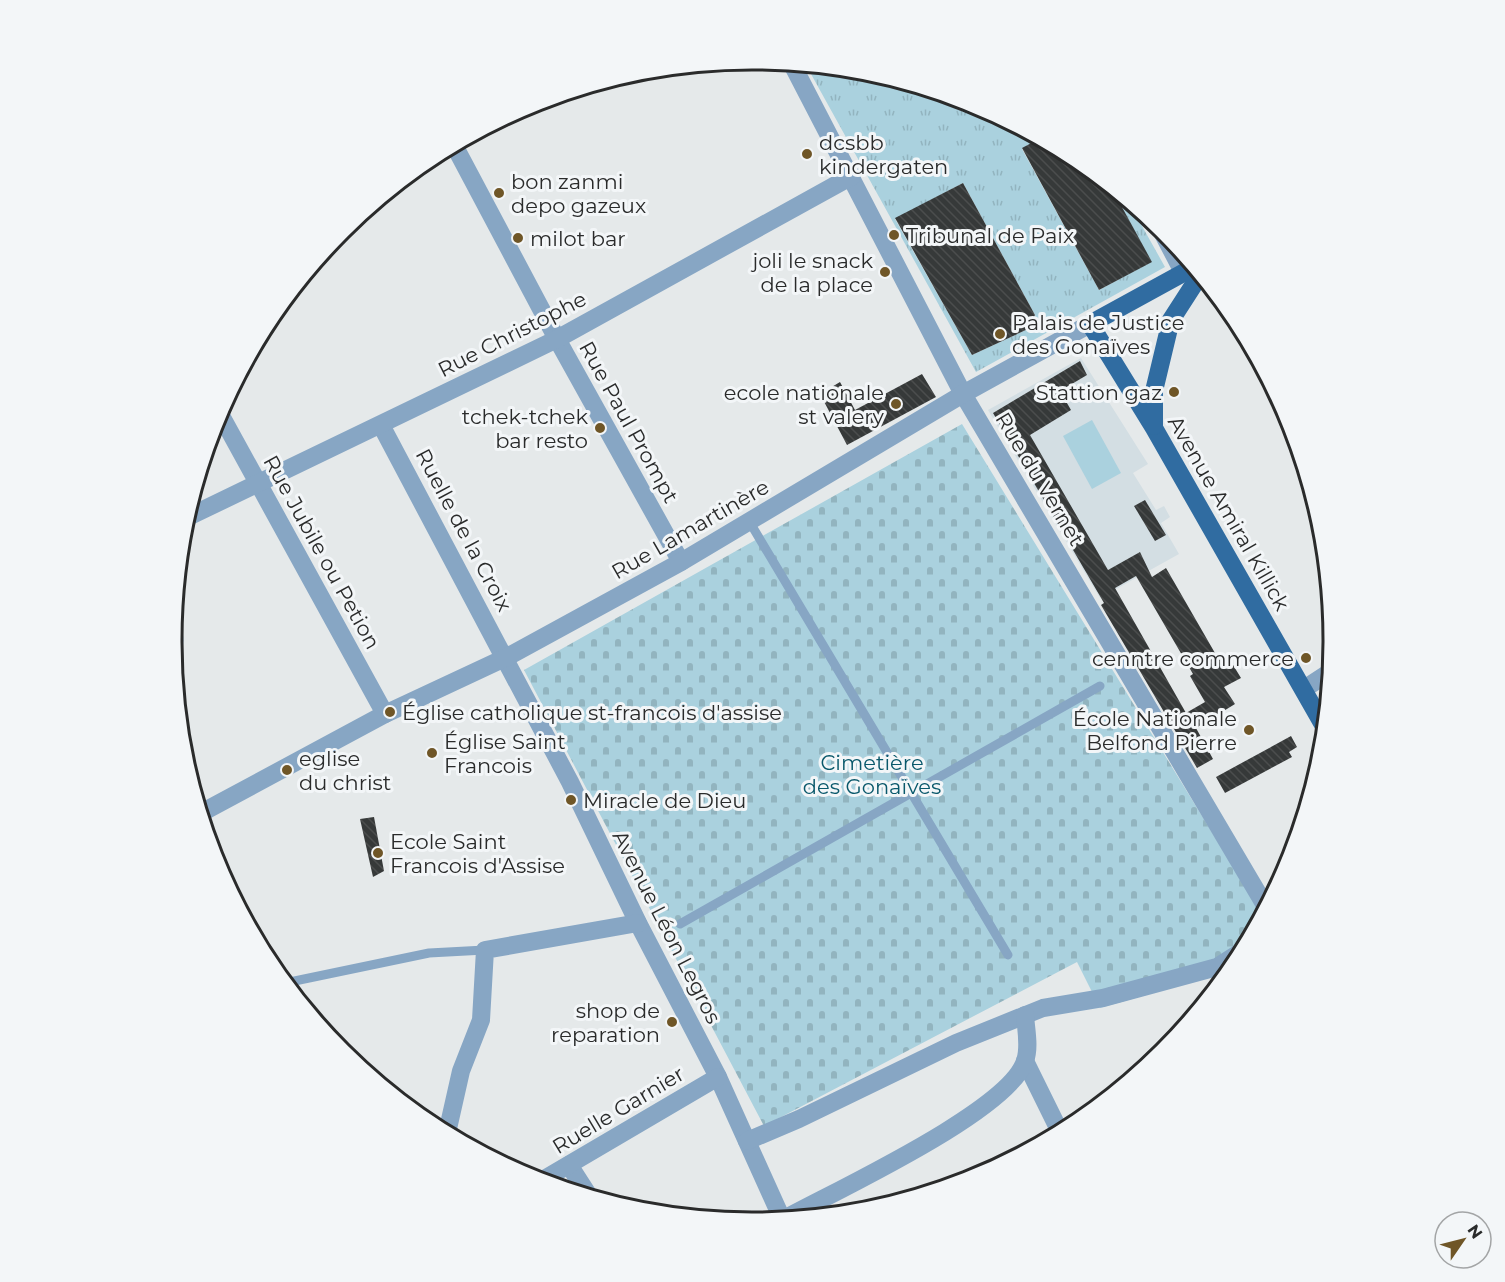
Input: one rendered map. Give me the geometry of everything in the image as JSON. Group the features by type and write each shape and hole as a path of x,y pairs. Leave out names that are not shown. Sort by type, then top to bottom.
{"main road":[{"name":"Rue Lamartinère","path":"1090,324 1188,273"},
{"path":"1154,428 1154,391 1171,320 1190,276"},
{"name":"Avenue Amiral Killick","path":"1090,324 1154,428 1318,715"}],"street":[{"name":"Rue du Vernet","path":"797,73 963,394 1261,899"},
{"name":"Rue Paul Prompt","path":"458,153 556,339 681,562"},
{"name":"Rue Christophe","path":"197,513 556,339 852,176"},
{"name":"Rue Lamartinère","path":"207,810 385,714 507,657 681,562 963,394 1090,324"},
{"name":"Rue Jubile ou Petion","path":"225,423 385,714"},
{"name":"Ruelle de la Croix","path":"381,425 507,657"},
{"name":"Avenue Léon Legros","path":"507,657 638,923 718,1077 779,1211"},
{"path":"1304,689 1322,677"},
{"path":"449,1123 461,1071 481,1020 485,950 638,923"},
{"path":"747,1141 799,1119 956,1043 1043,1008 1103,998 1217,967 1223,963"},
{"path":"1025,1015 1025,1061 1056,1124"},
{"path":"801,1209 952,1128 1010,1086 1025,1061"},
{"name":"Ruelle Garnier","path":"552,1175 718,1077"},
{"path":"569,1165 583,1185"}],"lane":[{"path":"749,521 1008,955"},
{"path":"680,924 1100,686"},
{"path":"295,981 429,953 485,950"}],"shaded area":[{"path":"1081,358 1148,464 1133,473 1156,510 1164,506 1170,517 1161,523 1179,554 1100,598 988,410"}],"green space":[{"path":"811,74 864,81 936,101 1005,129 1031,143 1022,149 1099,290 1151,262 1121,205 1140,223 1165,267 976,372","holes":["963,183 1035,315 1028,329 972,355 895,219"]},
{"path":"1092,420 1121,473 1092,489 1063,436"},
{"name":"Cimetière des Gonaïves","path":"962,424 1257,906 1214,976 1100,1008 1077,962 764,1126 524,670"}],"building":[{"path":"1031,143 1038,147 1100,188 1121,205 1152,262 1099,290 1022,148"},
{"path":"963,183 1035,315 1028,329 972,355 895,218"},
{"path":"1080,361 1087,375 1060,391 1071,410 1030,435 1108,570 1140,552 1152,577 1166,568 1219,660 1227,655 1241,678 1224,687 1235,704 1196,728 1213,759 1197,768 1101,605 1104,603 993,413","holes":["1136,576 1193,674 1190,676 1205,702 1186,713 1115,588"]},
{"name":"ecole nationale st valery","path":"922,374 936,397 847,445 820,394 840,382 855,410"},
{"path":"1145,500 1166,535 1155,541 1134,506"},
{"path":"1291,736 1297,747 1289,752 1292,757 1225,793 1216,777"},
{"path":"374,817 384,871 373,877 360,819"}],"place":[{"name":"dcsbb kindergaten","path":"807,154"},
{"name":"bon zanmi depo gazeux","path":"499,193"},
{"name":"Tribunal de Paix","path":"894,235"},
{"name":"milot bar","path":"518,238"},
{"name":"joli le snack de la place","path":"885,272"},
{"name":"Palais de Justice des Gonaïves","path":"1000,334"},
{"name":"Stattion gaz","path":"1174,392"},
{"name":"ecole nationale st valery","path":"896,404"},
{"name":"tchek-tchek bar resto","path":"600,428"},
{"name":"cenntre commerce","path":"1306,658"},
{"name":"Église catholique st-francois d'assise","path":"390,712"},
{"name":"École Nationale Belfond Pierre","path":"1249,730"},
{"name":"Église Saint Francois","path":"432,753"},
{"name":"eglise du christ","path":"287,770"},
{"name":"Miracle de Dieu","path":"571,800"},
{"name":"Ecole Saint Francois d'Assise","path":"378,853"},
{"name":"shop de reparation","path":"672,1022"}]}
